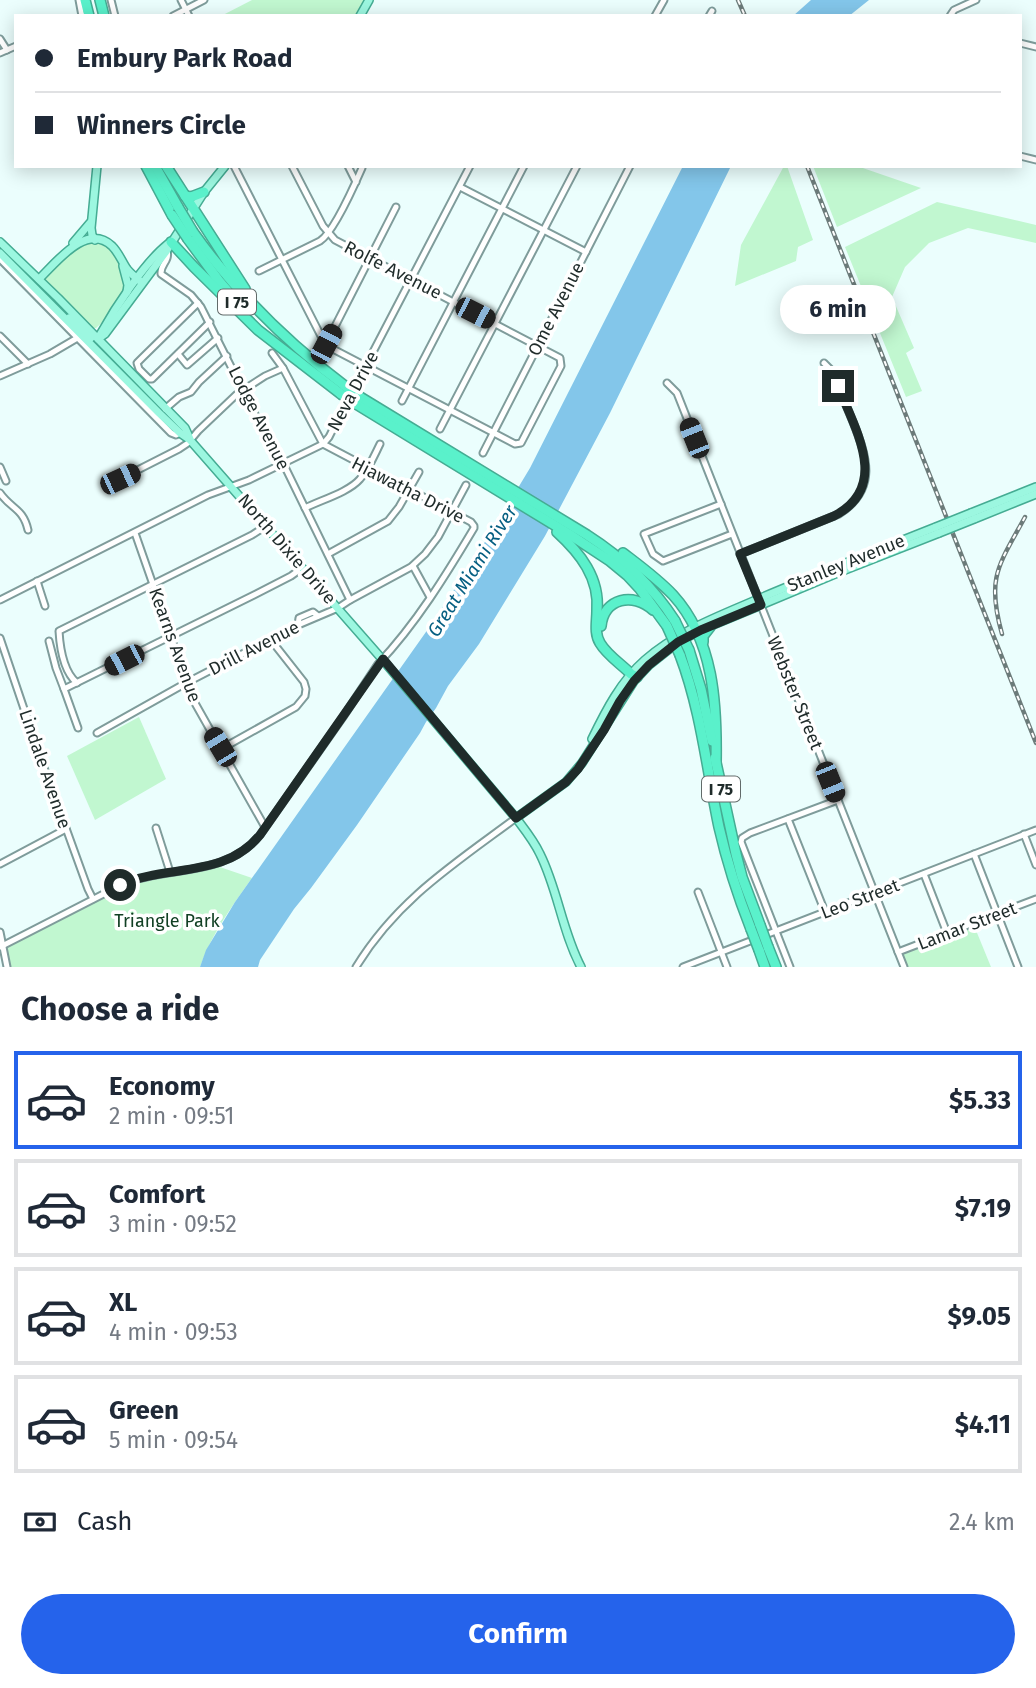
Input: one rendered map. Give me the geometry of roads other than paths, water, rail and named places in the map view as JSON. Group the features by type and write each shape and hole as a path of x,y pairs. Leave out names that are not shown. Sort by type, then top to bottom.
{"highway":[{"name":"I 75","path":"147,168 219,281 295,359 494,483 552,513 571,531"},
{"name":"I 75","path":"156,168 175,211"},
{"path":"167,168 247,292 251,303"},
{"path":"185,196 191,197 204,192"},
{"name":"I 75","path":"190,235 251,303 343,390"},
{"path":"169,246 258,330 295,359"},
{"name":"I 75","path":"494,483 540,516 613,553 635,571 654,592 701,689 736,854 755,927"},
{"path":"571,531 619,550 663,585 691,618 711,674 716,763"},
{"path":"571,531 594,582 598,609 597,636 601,644 634,674"},
{"path":"634,674 602,639 601,621 606,612 618,602 632,599 648,606 668,622"},
{"path":"702,644 710,627"},
{"name":"I 75","path":"685,653 725,852 737,891 776,967"},
{"name":"I 75","path":"764,948 765,967"}],"main road":[{"path":"95,240 92,235 92,219 97,168"},
{"path":"54,308 71,319 91,339 98,339 108,330 162,257 204,192 223,168"},
{"path":"39,279 69,249 92,219"},
{"path":"69,249 82,241 95,240 110,244 122,261 140,277"},
{"name":"North Dixie Drive","path":"1,246 39,279 98,339 160,413 185,428 190,440"},
{"name":"North Dixie Drive","path":"1,246 38,296 54,308 79,337 190,440 383,659 516,818 541,856 567,936 581,967"},
{"path":"122,311 128,296 158,252 169,246"},
{"path":"124,378 99,348 98,339 126,294 162,257"},
{"path":"122,261 128,285 126,294"},
{"path":"38,296 45,291 49,292 66,306"},
{"path":"86,327 99,328 108,321"},
{"path":"108,330 107,339 116,358"},
{"name":"Stanley Avenue","path":"973,516 1036,487"},
{"name":"Stanley Avenue","path":"516,818 578,769 604,730 634,674 663,645 759,602 937,530 1036,494"},
{"name":"Stanley Avenue","path":"697,629 710,627 759,602"}],"street":[{"path":"181,0 187,13 204,0"},
{"path":"951,14 954,10 976,0"},
{"path":"0,39 7,50"},
{"path":"0,54 14,47"},
{"path":"235,168 326,344 493,433"},
{"name":"Rolfe Avenue","path":"293,168 328,234 335,240 559,357 562,363 522,442 515,444 493,433"},
{"path":"349,168 356,182"},
{"path":"259,271 320,241 328,234 362,168"},
{"name":"Neva Drive","path":"0,600 208,495 239,485 323,444 469,168"},
{"path":"402,401 523,168"},
{"path":"440,429 576,168"},
{"name":"Ome Avenue","path":"484,453 630,168"},
{"path":"460,187 586,252"},
{"path":"326,344 396,207"},
{"name":"Lodge Avenue","path":"169,246 168,259 161,269 161,274 198,303 281,465 285,467 350,600"},
{"path":"0,259 160,413 179,397 191,392 227,356"},
{"path":"198,303 137,363 139,369 151,379 209,322"},
{"path":"0,336 28,364"},
{"path":"0,376 50,354 79,337"},
{"path":"178,354 187,365 218,338"},
{"path":"272,352 323,444"},
{"path":"740,554 839,514 861,490 866,472 863,449 833,372 824,363"},
{"path":"120,479 179,449 243,389 283,368"},
{"name":"Webster Street","path":"667,383 677,393 904,967"},
{"name":"Hiawatha Drive","path":"323,444 474,526 430,597"},
{"path":"305,508 354,484 362,477 380,444"},
{"path":"0,467 6,481"},
{"path":"328,554 388,521 419,472"},
{"path":"338,608 413,566 431,547 466,485"},
{"path":"0,493 23,515 28,530"},
{"path":"720,504 644,534 653,554 663,561 732,534"},
{"path":"77,684 67,669 59,631 266,526"},
{"name":"Kearns Avenue","path":"135,533 187,689 265,827"},
{"path":"2,946 134,880 214,865 249,847 430,597 413,566"},
{"path":"64,689 291,576 302,568"},
{"path":"37,581 45,606"},
{"name":"Drill Avenue","path":"97,733 298,625 299,618 305,614 313,612 318,615 338,608"},
{"name":"Lindale Avenue","path":"0,638 93,899"},
{"path":"221,749 281,716 303,700 306,692 304,682 271,640"},
{"path":"49,642 78,728"},
{"path":"790,967 741,842 742,838 838,800"},
{"name":"Stanley Avenue","path":"356,967 384,926 415,895 516,818"},
{"path":"788,820 825,912"},
{"path":"156,828 170,872"},
{"path":"0,864 66,829"},
{"name":"Leo Street","path":"683,967 1036,830"},
{"path":"1024,835 1036,865"},
{"path":"974,854 1018,967"},
{"path":"924,874 947,933"},
{"path":"698,892 727,967"},
{"name":"Lamar Street","path":"898,952 1036,899"},
{"path":"0,932 8,967"}],"water":[{"path":"811,0 869,0 852,14 795,14"},
{"name":"Great Miami River","path":"682,168 730,168 610,413 545,536 479,644 448,686 420,733 357,825 294,909 258,967 200,967 206,950 235,902 433,622 530,468"}],"railway":[{"path":"738,0 744,14"},
{"path":"808,168 1036,743"},
{"path":"1002,634 997,615 995,585 1002,560 1025,517"}],"park label":[{"name":"Triangle Park","path":"167,921"}]}
